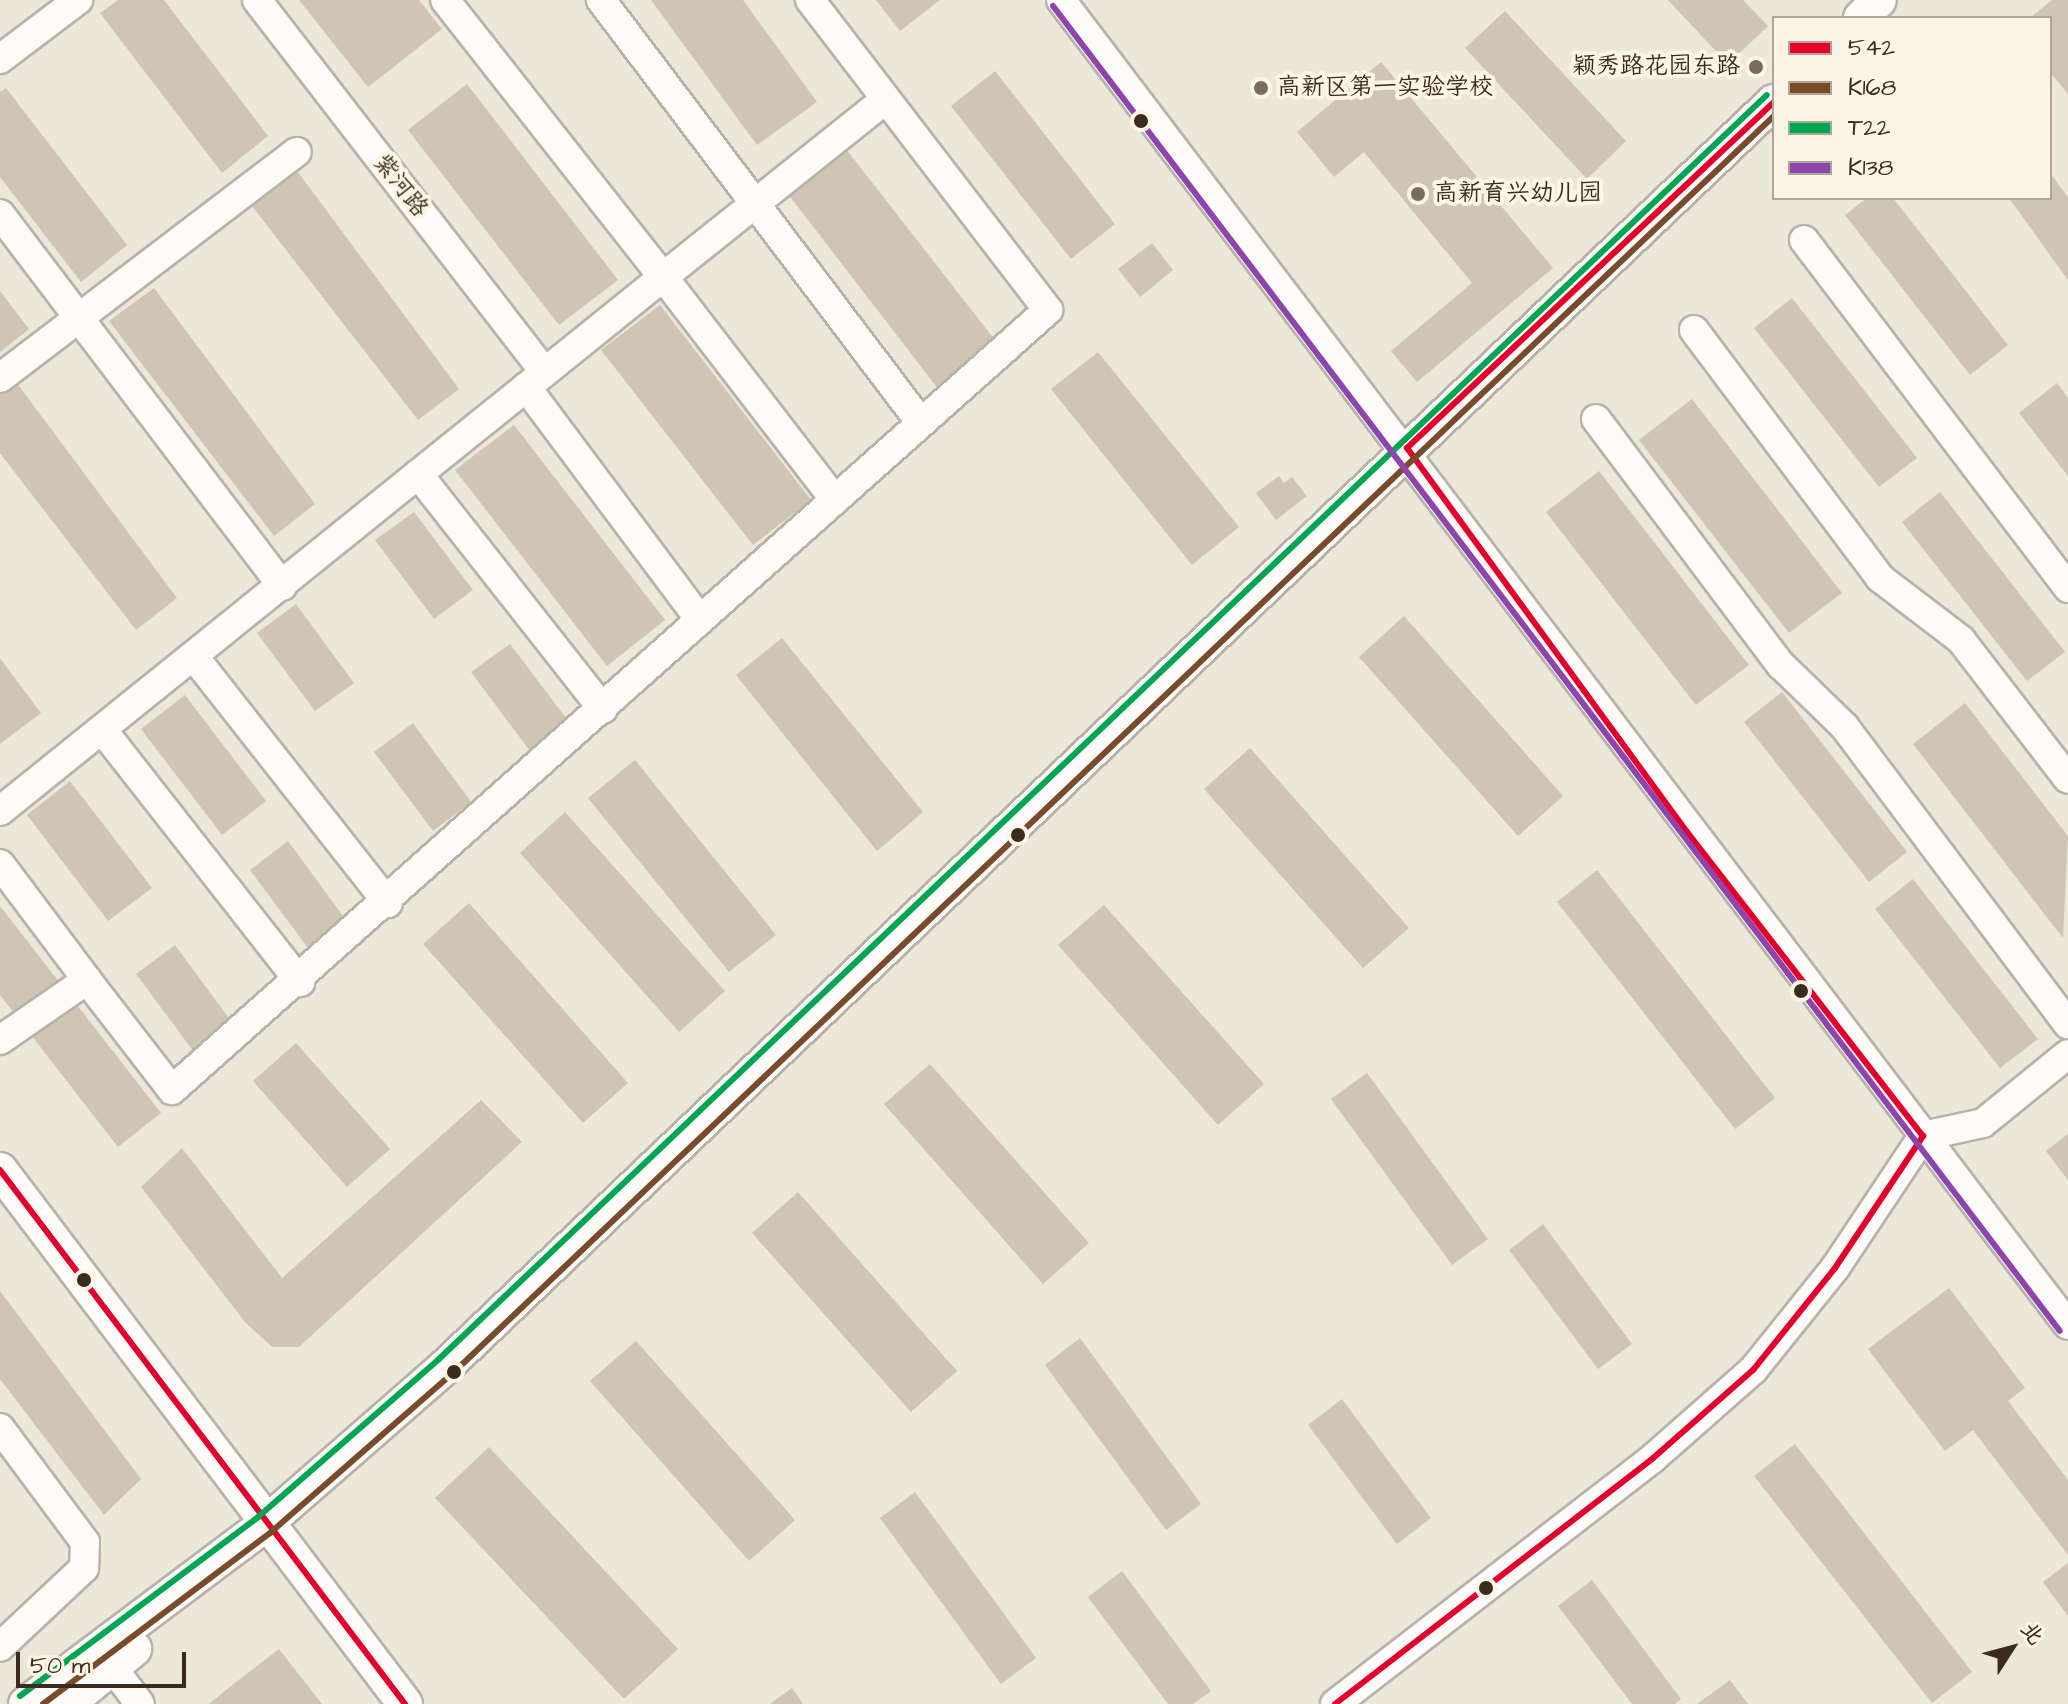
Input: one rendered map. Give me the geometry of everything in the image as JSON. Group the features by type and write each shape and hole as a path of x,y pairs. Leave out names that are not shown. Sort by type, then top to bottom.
{"main road":[{"path":"1863,16 1879,0"},
{"path":"26,1704 264,1525 446,1366 1772,104"},
{"path":"0,1170 264,1525 405,1704"},
{"path":"67,1704 196,1598 264,1525"}],"street":[{"path":"0,59 78,0"},
{"name":"紫河路","path":"257,0 535,380 700,620"},
{"path":"445,0 835,500"},
{"path":"601,0 921,423"},
{"path":"0,864 172,1090 300,982 1048,310 810,0"},
{"path":"1061,0 1407,448 1687,832 2068,1325"},
{"path":"0,811 104,732 418,474 886,99"},
{"path":"0,378 297,152"},
{"path":"0,214 282,586"},
{"path":"1804,240 2068,588"},
{"path":"1694,330 1880,578 1961,640 2068,779"},
{"path":"1596,419 1781,665 1844,726 2068,1024"},
{"path":"418,474 603,709"},
{"path":"195,658 388,903"},
{"path":"104,732 300,982"},
{"path":"0,1040 87,980"},
{"path":"1335,1704 1652,1459 1753,1370 1835,1268 1923,1136 1983,1123 2068,1054"},
{"path":"0,1428 85,1542 84,1568 0,1647"},
{"path":"112,1667 140,1704"}],"building":[{"path":"118,0 164,0 268,136 222,173 100,13"},
{"path":"299,0 419,0 442,29 368,87"},
{"path":"651,0 743,0 817,102 757,145"},
{"path":"876,0 940,0 900,31"},
{"path":"1668,0 1743,0 1768,26 1728,64"},
{"path":"2052,0 2068,0 2068,94 2052,74 2052,16 2032,16"},
{"path":"1505,11 1626,141 1587,179 1465,48"},
{"path":"1381,62 1553,268 1417,382 1391,351 1472,283 1364,152 1334,177 1297,132"},
{"path":"995,71 1115,224 1071,259 951,106"},
{"path":"467,84 618,280 559,325 408,130"},
{"path":"6,88 127,245 81,282 0,177 0,92"},
{"path":"846,149 998,344 939,390 788,194"},
{"path":"298,172 459,389 418,420 252,206"},
{"path":"2052,176 2068,197 2068,280 2010,200 2052,200"},
{"path":"1864,200 1895,200 2008,345 1970,375 1845,215"},
{"path":"1152,243 1173,270 1140,297 1118,269"},
{"path":"154,288 315,504 274,536 109,321"},
{"path":"0,291 29,329 0,352"},
{"path":"1792,298 1917,458 1879,487 1754,328"},
{"path":"660,305 811,500 753,545 601,350"},
{"path":"1098,352 1239,527 1192,565 1051,389"},
{"path":"16,382 177,598 136,630 0,453 0,393"},
{"path":"2057,383 2068,398 2068,476 2019,413"},
{"path":"1692,399 1842,593 1789,633 1639,440"},
{"path":"514,425 665,620 607,666 455,470"},
{"path":"1599,471 1749,665 1696,705 1546,512"},
{"path":"1279,476 1284,483 1292,477 1307,496 1276,520 1256,493"},
{"path":"1940,492 2065,652 2027,681 1902,522"},
{"path":"414,512 473,590 434,619 375,540"},
{"path":"296,604 354,683 315,711 257,633"},
{"path":"1404,616 1563,796 1518,836 1359,657"},
{"path":"782,638 923,812 877,851 736,675"},
{"path":"510,644 569,722 530,751 471,672"},
{"path":"0,658 41,713 0,744"},
{"path":"1782,692 1907,852 1869,882 1744,722"},
{"path":"185,695 266,801 222,835 141,729"},
{"path":"1965,703 2068,836 2063,938 1913,744"},
{"path":"413,723 471,802 433,831 374,752"},
{"path":"1250,748 1409,928 1363,968 1204,789"},
{"path":"635,760 776,935 729,972 588,798"},
{"path":"70,781 152,888 108,921 27,815"},
{"path":"565,812 725,991 679,1032 520,853"},
{"path":"288,841 346,920 308,948 250,870"},
{"path":"1597,870 1775,1098 1735,1129 1557,902"},
{"path":"1913,879 2038,1039 2000,1068 1875,909"},
{"path":"469,903 628,1083 583,1123 423,944"},
{"path":"1104,905 1264,1084 1218,1125 1058,945"},
{"path":"0,906 161,1113 118,1147 0,995"},
{"path":"175,945 233,1024 194,1052 136,974"},
{"path":"296,1043 390,1149 347,1187 253,1081"},
{"path":"930,1064 1089,1243 1043,1284 884,1104"},
{"path":"1367,1073 1488,1239 1452,1265 1331,1099"},
{"path":"481,1100 522,1142 299,1347 272,1347 245,1322 141,1187 182,1148 282,1278"},
{"path":"2068,1134 2068,1180 2046,1151"},
{"path":"798,1192 957,1371 911,1412 752,1233"},
{"path":"1543,1224 1632,1344 1598,1369 1509,1250"},
{"path":"1949,1288 2025,1388 2008,1401 2068,1480 2068,1555 1973,1430 1945,1451 1868,1349"},
{"path":"0,1291 141,1479 104,1515 0,1379"},
{"path":"1080,1338 1201,1504 1166,1530 1045,1365"},
{"path":"636,1341 795,1520 749,1561 590,1381"},
{"path":"1342,1399 1431,1518 1397,1544 1308,1425"},
{"path":"1795,1444 1972,1672 1932,1703 1754,1476"},
{"path":"489,1447 678,1649 624,1699 435,1498"},
{"path":"915,1492 1036,1658 1001,1684 880,1518"},
{"path":"2068,1563 2068,1616 2043,1582"},
{"path":"1122,1571 1211,1691 1193,1704 1168,1704 1088,1597"},
{"path":"1592,1580 1681,1699 1675,1704 1632,1704 1558,1606"},
{"path":"279,1649 322,1704 209,1704 236,1682"},
{"path":"1730,1680 1748,1704 1697,1704"},
{"path":"792,1688 803,1704 770,1704"}],"transit line":[{"name":"K138","path":"1053,6 2060,1331"},
{"name":"T22","path":"20,1696 258,1517 439,1359 1767,95"},
{"name":"542","path":"1407,448 1772,104"},
{"name":"K168","path":"43,1704 270,1533 453,1373 1772,118"},
{"name":"542","path":"1407,448 1687,832 1923,1136"},
{"name":"542","path":"1335,1704 1652,1459 1753,1370 1835,1268 1923,1136"},
{"name":"542","path":"0,1170 405,1704"}],"place":[{"name":"颖秀路花园东路","path":"1756,67"},
{"name":"高新区第一实验学校","path":"1261,88"},
{"name":"高新育兴幼儿园","path":"1418,194"}]}
